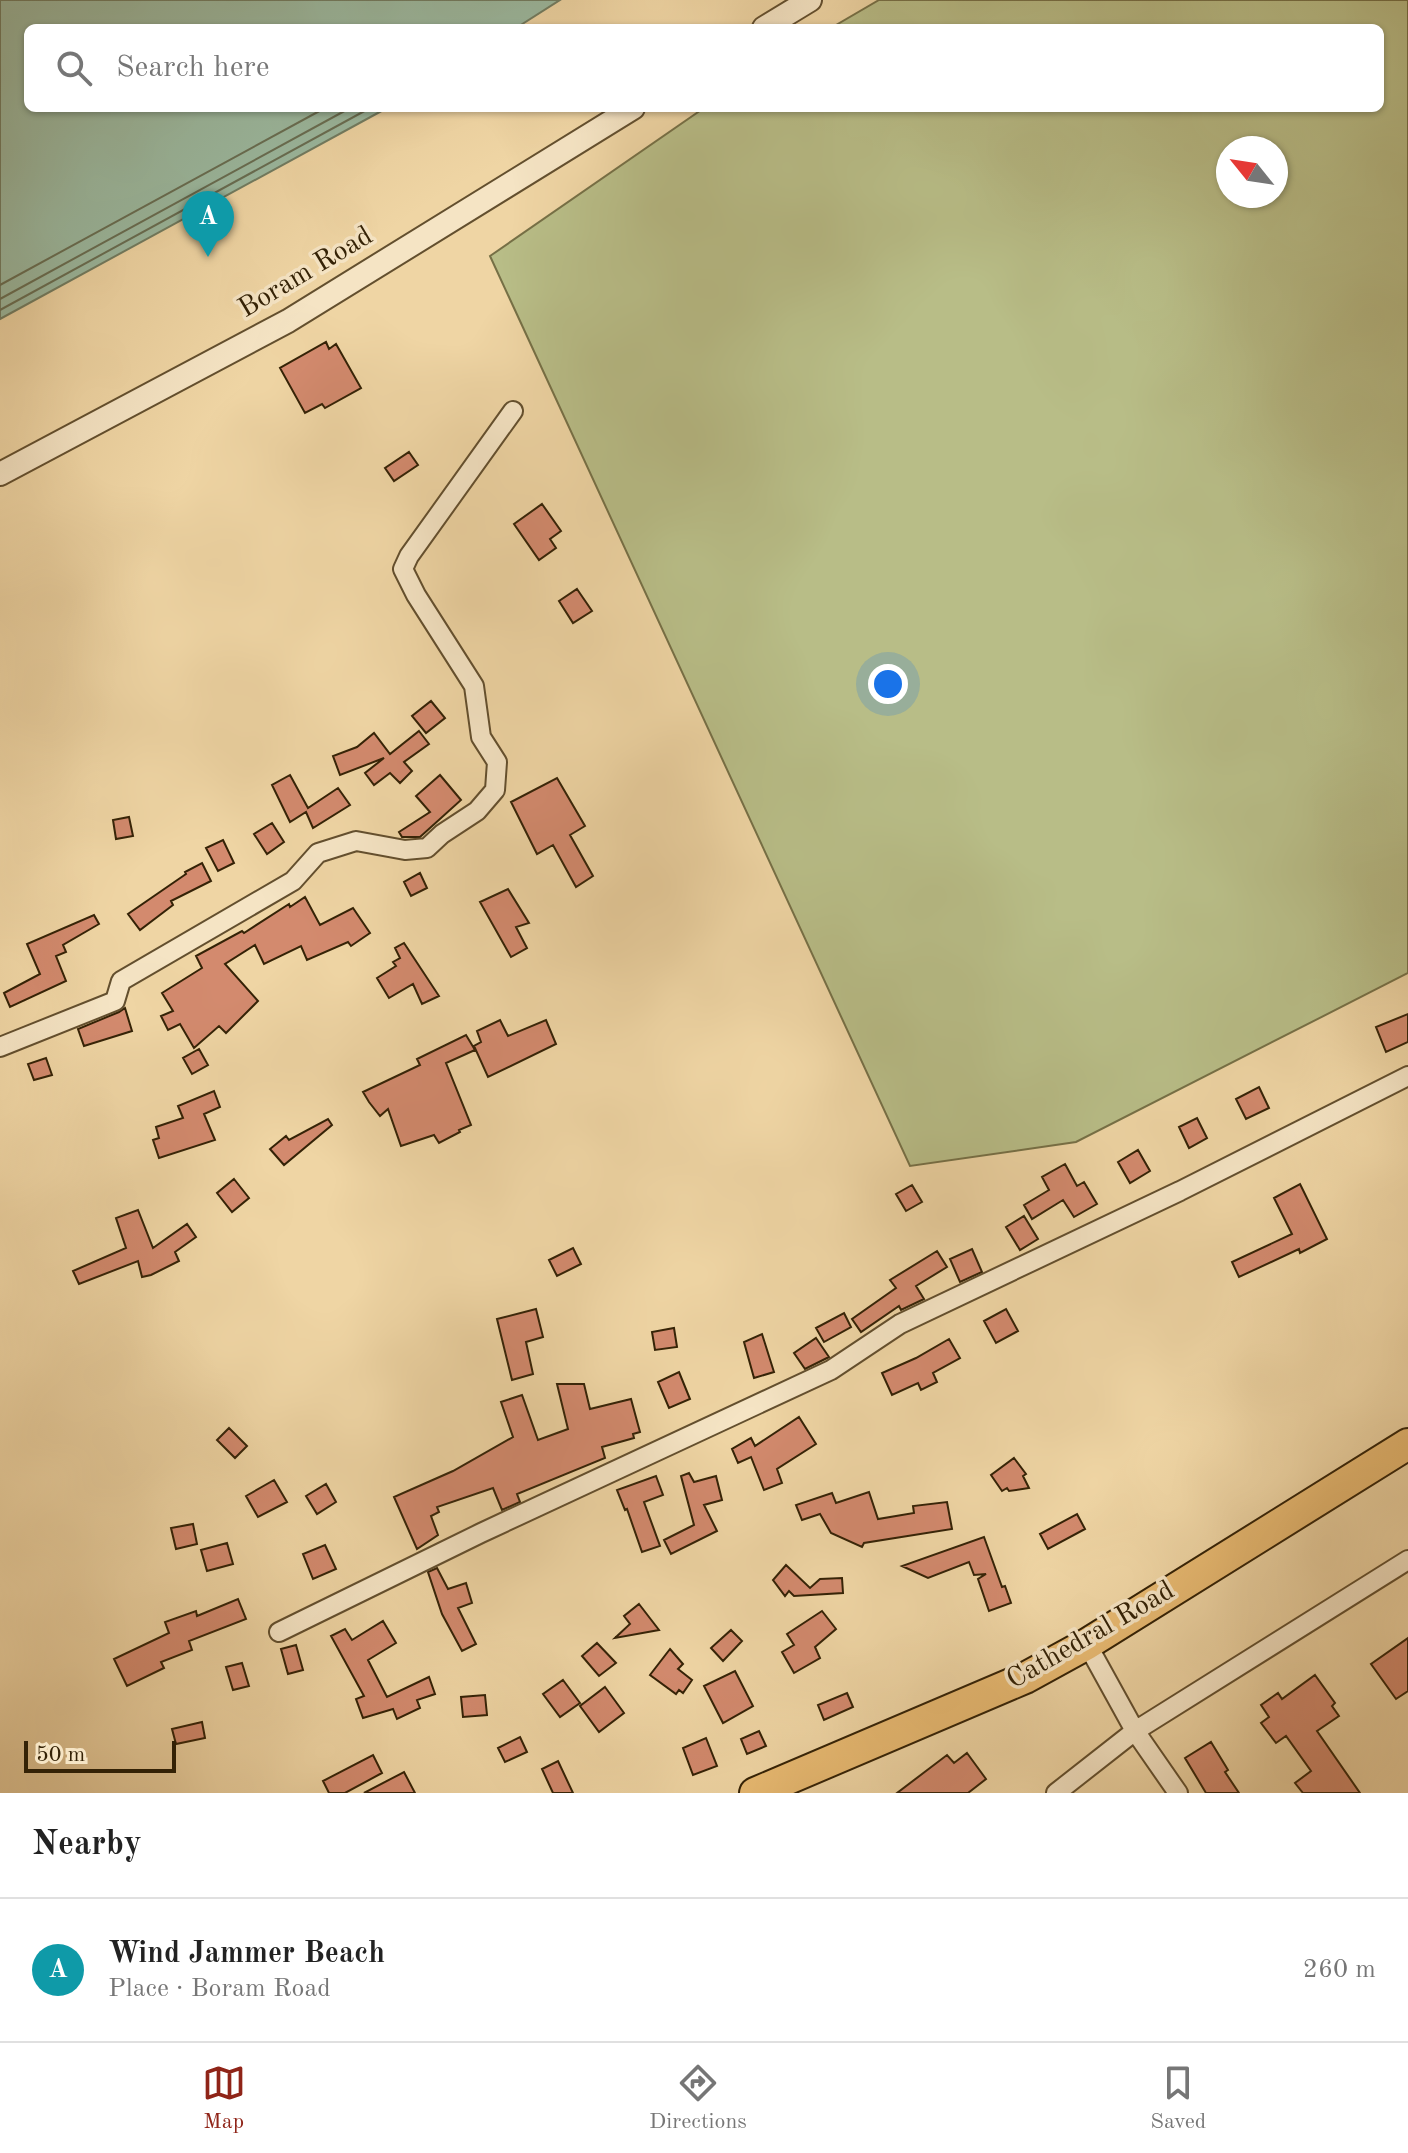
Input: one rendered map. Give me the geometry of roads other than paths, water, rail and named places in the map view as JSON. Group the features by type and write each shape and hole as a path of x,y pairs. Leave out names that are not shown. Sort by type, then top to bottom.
{"main road":[{"name":"Cathedral Road","path":"755,1793 1025,1678 1087,1644 1408,1444"}],"street":[{"path":"771,24 810,0"},
{"name":"Boram Road","path":"0,474 288,321 627,112"},
{"path":"0,1047 115,1001 121,981 293,881 318,853 356,841 405,850 427,848 477,811 495,790 497,762 481,737 474,686 403,569 409,556 513,411"},
{"path":"279,1632 481,1533 831,1370 900,1324 1180,1191 1408,1076"},
{"path":"1056,1793 1135,1731 1408,1560"},
{"path":"1087,1644 1135,1731 1178,1793"}],"water":[{"path":"0,0 560,0 522,24 24,24 24,112 380,112 0,319"}],"place":[{"name":"Wind Jammer Beach","path":"208,257"}]}
